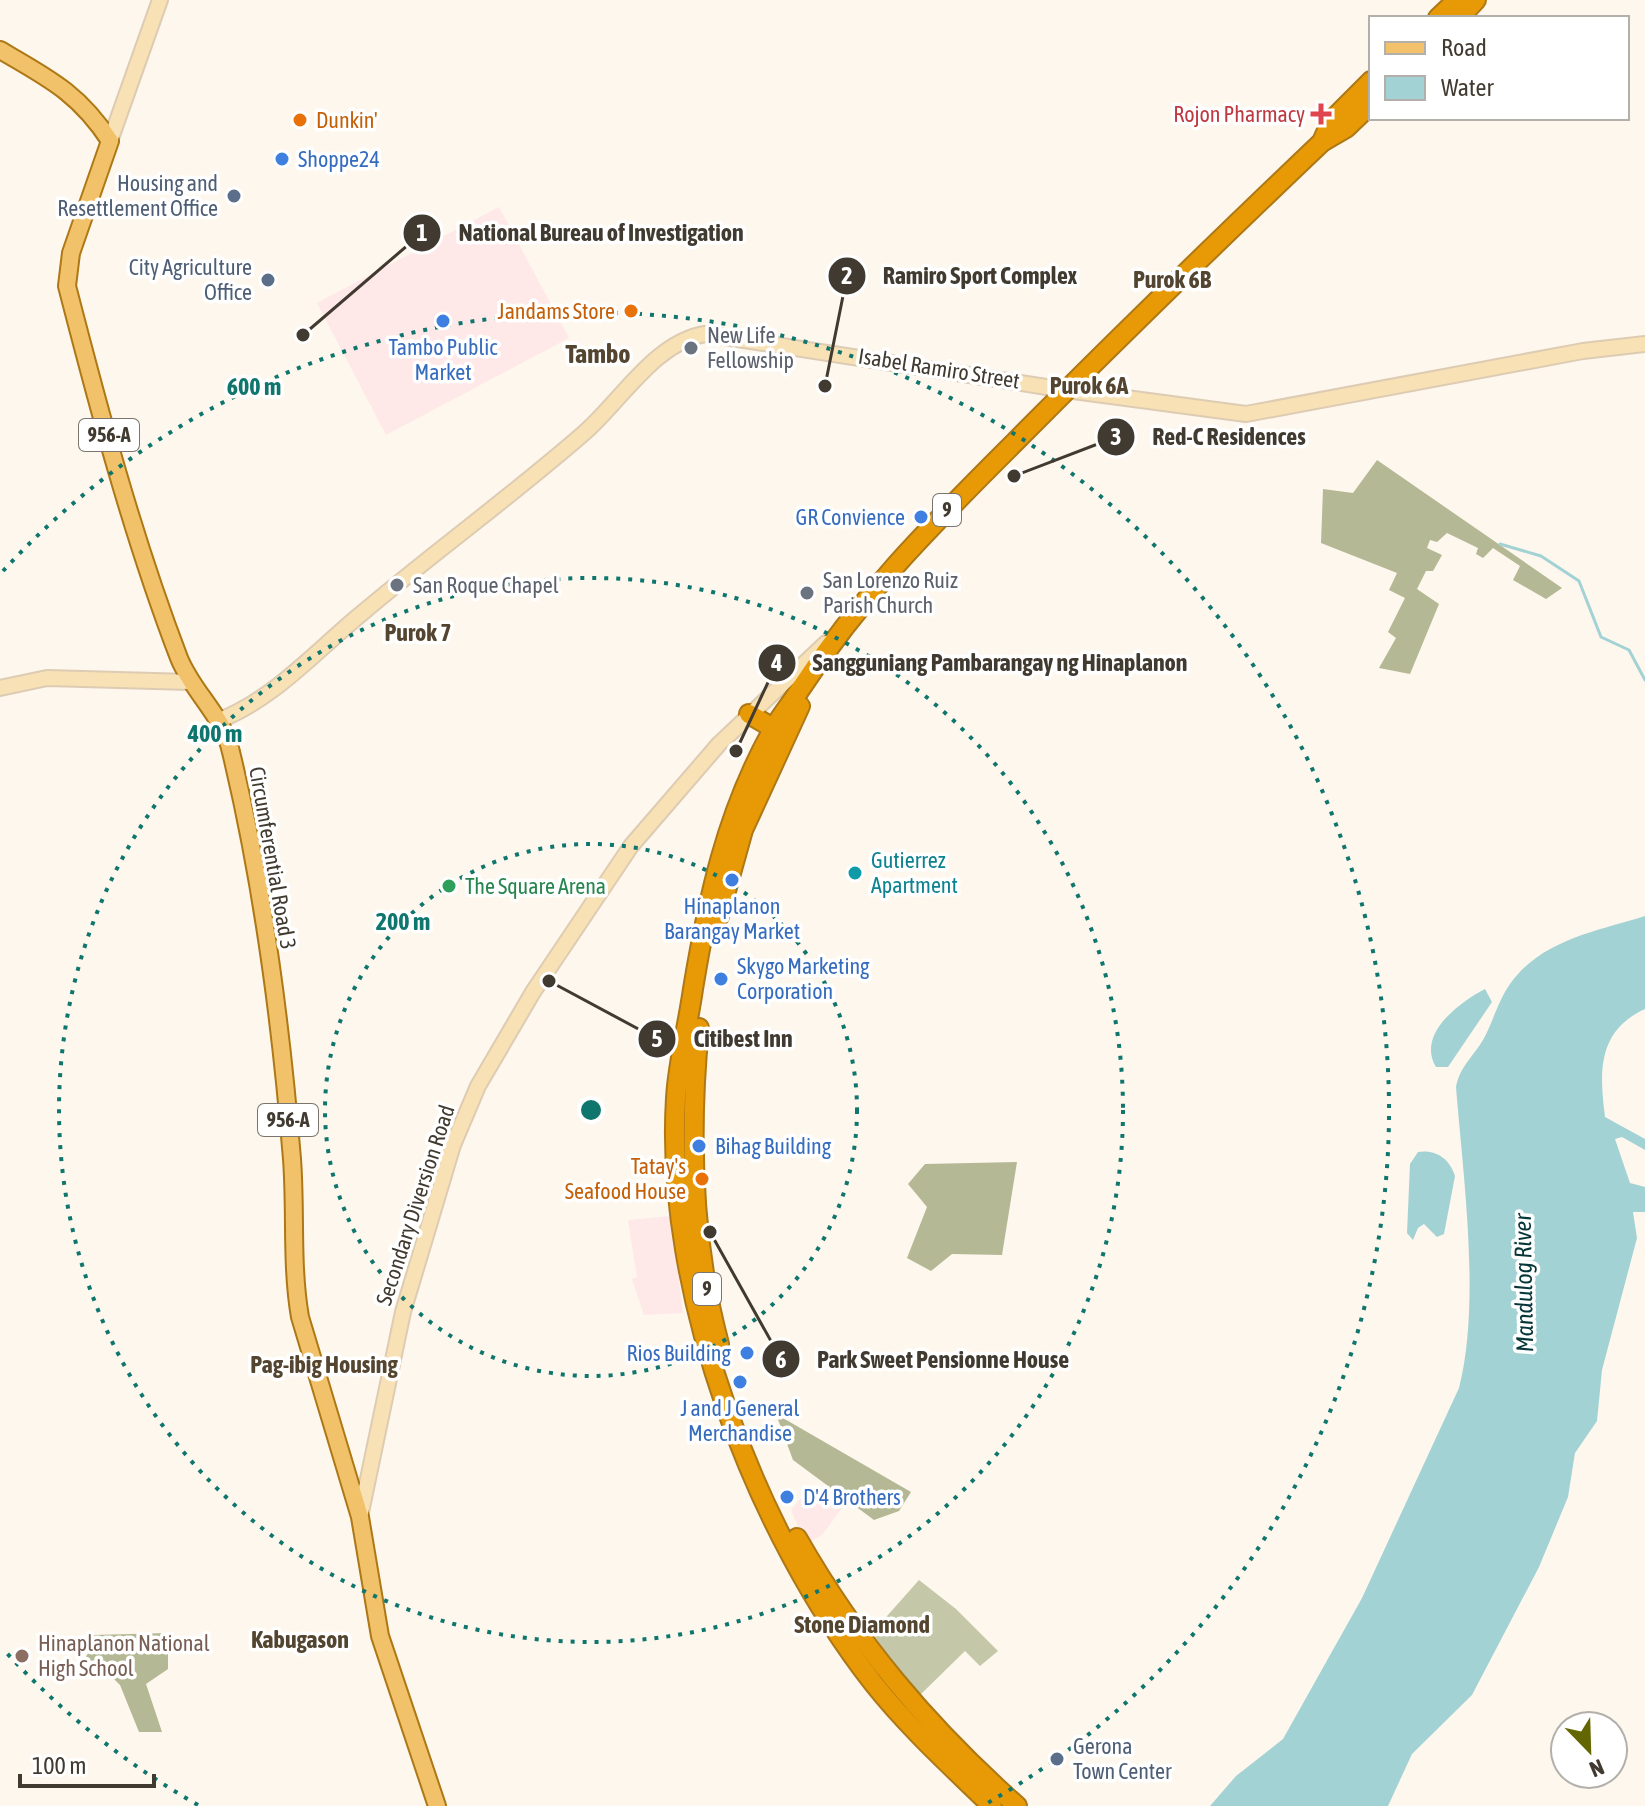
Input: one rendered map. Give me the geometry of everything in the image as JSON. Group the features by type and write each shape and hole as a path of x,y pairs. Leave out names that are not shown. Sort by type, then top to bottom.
{"highway":[{"path":"1440,16 1457,0"},
{"path":"1461,16 1476,0"},
{"name":"9","path":"1322,142 1331,121 1369,83"},
{"name":"9","path":"987,1800 876,1687 806,1577 746,1458 717,1381 695,1305 681,1219 676,1093 699,954 726,828 773,728 836,634 914,542 1322,142 1346,128 1369,106"},
{"name":"9","path":"836,634 743,830 712,945 699,1027 693,1096 697,1198 708,1304 728,1377 767,1483 838,1607 886,1674 962,1757 1017,1806"},
{"path":"749,714 773,728"}],"main road":[{"path":"0,50 72,93 92,113 110,141"},
{"name":"Circumferential Road 3","path":"110,141 68,262 67,286 160,603 190,682 220,720 231,752 267,933 292,1161 295,1279 300,1317 360,1517"},
{"name":"Secondary Diversion Road","path":"360,1517 380,1636 437,1806"}],"street":[{"path":"110,141 160,0"},
{"name":"Isabel Ramiro Street","path":"220,720 255,701 310,660 359,615 586,431 663,355 687,337 705,334 1066,390 1246,414 1583,351 1645,344"},
{"name":"Secondary Diversion Road","path":"360,1517 403,1312 453,1145 478,1086 533,992 631,846 749,714 836,634"},
{"path":"0,688 47,678 190,682"}],"shaded area":[{"name":"Tambo Public Market","path":"499,207 569,338 386,435 317,303"},
{"path":"671,1216 683,1313 644,1315 632,1279 637,1277 628,1220"},
{"path":"808,1490 842,1508 822,1535 806,1544 791,1510"}],"green space":[{"path":"1377,460 1562,588 1546,599 1513,580 1520,566 1493,548 1483,558 1476,554 1478,548 1447,533 1437,542 1430,540 1427,548 1442,555 1433,571 1426,571 1417,589 1439,604 1410,674 1379,668 1396,638 1388,632 1405,598 1389,590 1397,573 1321,543 1323,489 1353,493"},
{"path":"1017,1162 1002,1255 952,1254 931,1271 907,1258 927,1207 908,1184 925,1164"},
{"path":"776,1414 911,1492 899,1511 874,1520 793,1460"},
{"path":"919,1580 956,1609 998,1651 980,1666 965,1651 919,1696 872,1633"},
{"path":"168,1633 168,1669 146,1684 162,1732 139,1732 120,1685 102,1667 79,1668 90,1650 93,1635"}],"water":[{"name":"Mandulog River","path":"1645,916 1645,1009 1630,1018 1610,1040 1602,1083 1605,1117 1645,1139 1645,1150 1622,1137 1615,1139 1630,1183 1645,1187 1645,1212 1633,1212 1637,1238 1602,1370 1597,1421 1575,1453 1568,1497 1539,1567 1472,1695 1412,1754 1388,1806 1210,1806 1236,1776 1283,1739 1362,1598 1459,1388 1469,1317 1470,1278 1456,1087 1460,1073 1483,1040 1510,984 1537,957 1571,939"},
{"path":"1485,989 1492,1002 1448,1067 1436,1067 1431,1055 1436,1031 1453,1011"},
{"path":"1418,1152 1441,1156 1455,1176 1444,1234 1437,1237 1424,1224 1418,1228 1413,1240 1407,1233 1410,1164"}],"waterway":[{"path":"1500,544 1541,556 1579,581 1601,637 1629,650 1645,680"}],"place":[{"name":"Rojon Pharmacy","path":"1321,114"},
{"name":"Dunkin'","path":"300,120"},
{"name":"Shoppe24","path":"282,159"},
{"name":"Housing and Resettlement Office","path":"234,196"},
{"name":"City Agriculture Office","path":"268,280"},
{"name":"Jandams Store","path":"631,311"},
{"name":"Tambo Public Market","path":"443,321"},
{"name":"National Bureau of Investigation","path":"303,335"},
{"name":"New Life Fellowship","path":"691,348"},
{"name":"Ramiro Sport Complex","path":"825,386"},
{"name":"Red-C Residences","path":"1014,476"},
{"name":"GR Convience","path":"921,517"},
{"name":"San Roque Chapel","path":"397,585"},
{"name":"San Lorenzo Ruiz Parish Church","path":"807,593"},
{"name":"Sangguniang Pambarangay ng Hinaplanon","path":"736,751"},
{"name":"Gutierrez Apartment","path":"855,873"},
{"name":"Hinaplanon Barangay Market","path":"732,880"},
{"name":"The Square Arena","path":"449,886"},
{"name":"Skygo Marketing Corporation","path":"721,979"},
{"name":"Citibest Inn","path":"549,981"},
{"name":"Bihag Building","path":"699,1146"},
{"name":"Tatay's Seafood House","path":"702,1179"},
{"name":"Park Sweet Pensionne House","path":"710,1232"},
{"name":"Rios Building","path":"747,1353"},
{"name":"J and J General Merchandise","path":"740,1382"},
{"name":"D'4 Brothers","path":"787,1497"},
{"name":"Hinaplanon National High School","path":"22,1656"},
{"name":"Gerona Town Center","path":"1057,1759"}],"district":[{"name":"Purok 6B","path":"1172,280"},
{"name":"Tambo","path":"598,354"},
{"name":"Purok 6A","path":"1089,386"},
{"name":"Purok 7","path":"418,633"},
{"name":"Pag-ibig Housing","path":"324,1365"},
{"name":"Stone Diamond","path":"862,1625"},
{"name":"Kabugason","path":"300,1640"}]}
